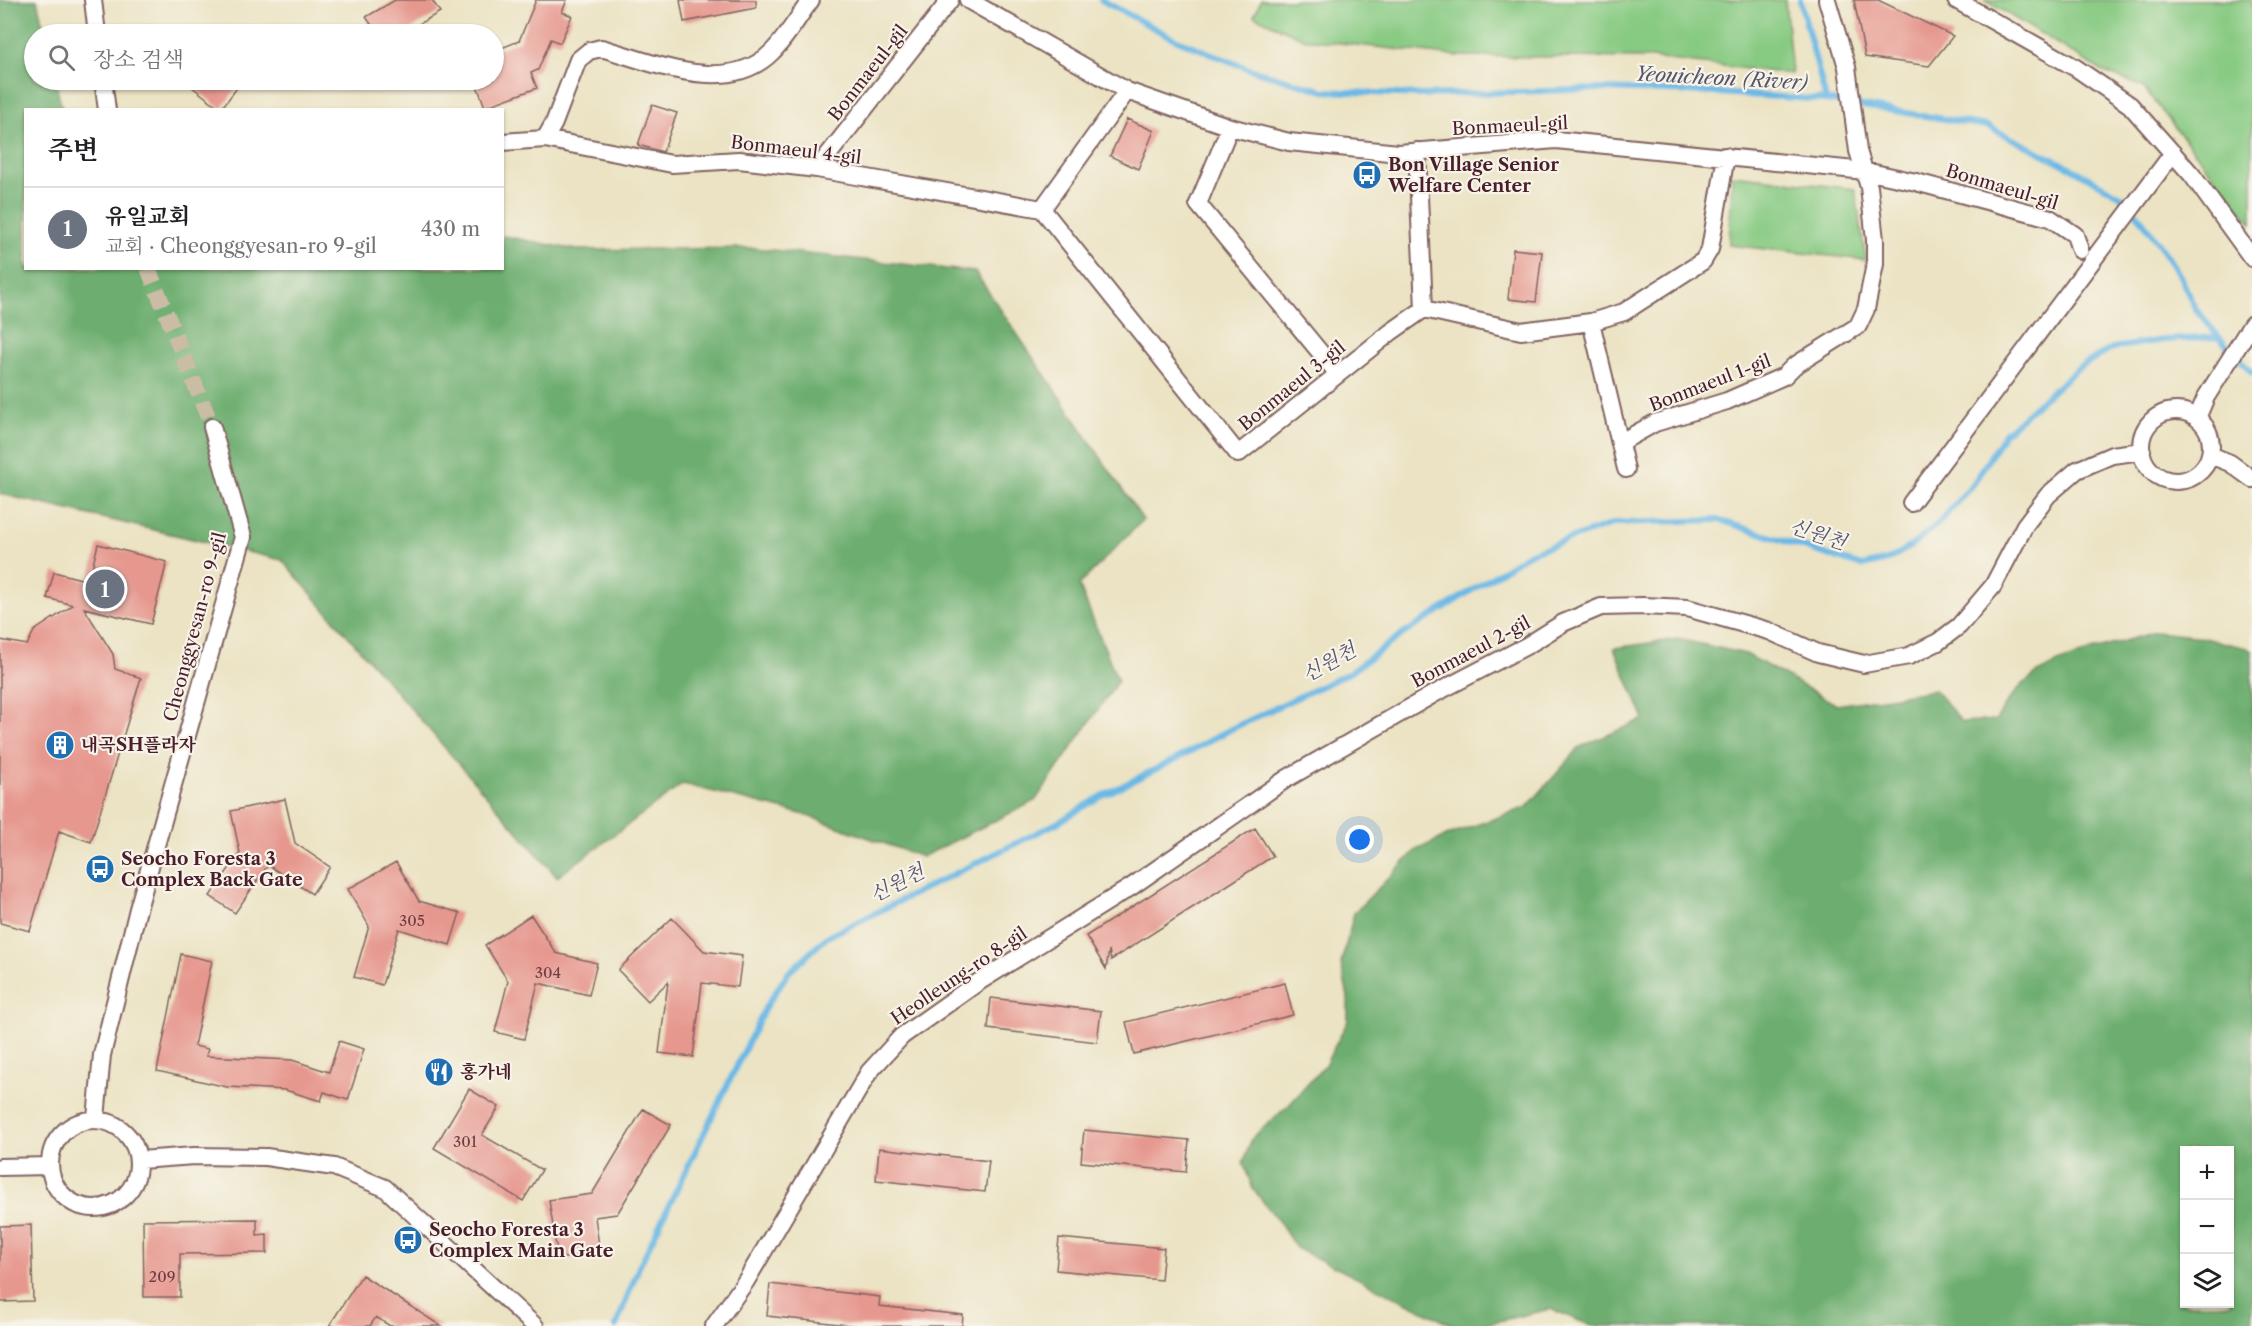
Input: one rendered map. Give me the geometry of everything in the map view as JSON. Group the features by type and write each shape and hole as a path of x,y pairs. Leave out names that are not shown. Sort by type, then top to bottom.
{"street":[{"path":"93,0 96,24"},
{"path":"504,142 545,139 554,123 578,60 589,51 601,48 695,74 731,73 756,63 771,52 811,0"},
{"name":"Bonmaeul-gil","path":"817,169 950,0"},
{"name":"Bonmaeul-gil","path":"968,0 1127,91 1230,127 1289,142 1418,156 1556,140 1865,171 1916,182 2050,218 2074,235 2079,250"},
{"path":"1827,0 1847,67 1858,150 1865,171"},
{"path":"1956,0 2076,68 2130,105 2192,175 2252,258"},
{"path":"104,90 107,108"},
{"path":"1042,209 1127,91"},
{"path":"1230,127 1198,204 1338,374"},
{"name":"Bonmaeul 4-gil","path":"545,139 672,164 739,160 817,169 1042,209"},
{"path":"1911,504 2173,153"},
{"path":"1418,156 1424,309 1521,331 1591,322 1624,312 1703,261 1710,249 1726,156"},
{"name":"Bonmaeul 1-gil","path":"1621,442 1655,423 1727,401 1784,376 1794,366 1858,326 1866,309 1875,264 1875,240 1865,171"},
{"name":"Bonmaeul 3-gil","path":"1042,209 1238,454 1391,332 1424,309"},
{"path":"1591,322 1626,469"},
{"path":"2197,418 2206,397 2252,324"},
{"path":"2175,411 2197,418 2205,426 2212,447 2204,468 2195,476 2173,481 2152,472 2145,462 2142,451 2142,440 2146,429 2154,420 2175,411"},
{"name":"Cheonggyesan-ro 9-gil","path":"96,1118 102,1055 135,920 243,537 212,427"},
{"name":"Bonmaeul 2-gil","path":"1326,757 1432,695 1563,624 1601,607 1687,608 1769,631 1818,653 1864,664 1909,656 1938,642 1959,626 1993,586 2025,525 2048,495 2077,470 2112,455 2142,451"},
{"path":"2210,456 2230,463 2252,479"},
{"name":"Heolleung-ro 8-gil","path":"714,1326 746,1281 869,1071 902,1036 977,983 1131,887 1286,778 1326,757"},
{"path":"96,1118 111,1123 123,1131 129,1137 140,1160 137,1179 131,1192 119,1202 105,1208 90,1208 76,1204 64,1195 55,1184 50,1166 51,1153 56,1139 66,1128 78,1120 96,1118"},
{"path":"140,1160 194,1156 266,1157 334,1167 385,1188 535,1326"},
{"path":"0,1167 50,1166"}],"green space":[{"path":"0,0 37,0 43,24 24,24 24,90 57,90 62,108 24,108 24,270 504,270 504,236 577,250 754,248 975,272 1143,520 1079,585 1118,681 1035,801 922,857 805,815 683,784 557,877 282,560 0,494"},
{"path":"1261,0 1785,0 1792,74 1651,58 1457,56 1304,39 1254,16"},
{"path":"1985,0 2252,0 2252,224 2143,87 2102,71"},
{"path":"1732,175 1855,189 1866,260 1729,245"},
{"path":"2155,632 2195,636 2252,649 2252,1326 1592,1326 1550,1309 1477,1326 1454,1326 1296,1248 1253,1189 1243,1163 1252,1138 1289,1105 1325,1065 1348,1021 1348,997 1341,964 1354,913 1416,850 1451,834 1527,807 1580,747 1644,719 1614,648 1678,639 1746,654 1837,705 1935,690 1962,722 1996,720 2018,689 2040,672 2071,658"}],"building":[{"path":"395,0 432,0 440,12 419,24 371,24 366,17"},
{"path":"536,0 567,0 562,12 572,16 560,43 551,39 538,70 531,73 537,88 485,107 479,90 504,90 504,47 519,41"},
{"path":"680,0 756,0 756,8 684,22"},
{"path":"1854,0 1878,0 1953,36 1929,66 1865,57"},
{"path":"196,90 235,90 220,108"},
{"path":"652,105 677,113 663,152 638,145"},
{"path":"1127,119 1154,131 1138,169 1110,156"},
{"path":"1513,249 1542,252 1536,302 1508,299"},
{"name":"내곡SH플라자","path":"98,544 167,562 151,624 84,608 113,654 115,669 141,678 91,842 59,831 30,931 0,923 0,640 27,645 34,631 73,605 47,598 54,572 89,581"},
{"path":"285,799 295,843 330,867 312,894 268,865 235,913 210,896 240,853 231,811"},
{"path":"1255,828 1273,856 1111,960 1109,950 1106,969 1086,936"},
{"path":"396,862 419,901 460,913 450,945 399,929 382,985 354,977 369,926 348,889"},
{"path":"531,915 556,953 597,963 589,995 538,983 524,1039 495,1032 508,981 485,945"},
{"path":"672,918 704,951 742,956 738,987 702,983 693,1057 659,1053 668,982 648,1001 618,970"},
{"path":"181,954 212,961 194,1046 208,1049 206,1056 292,1060 329,1072 339,1041 364,1049 348,1100 324,1092 321,1101 285,1090 227,1087 157,1071"},
{"path":"1285,983 1293,1015 1134,1054 1126,1022"},
{"path":"991,998 1101,1011 1097,1042 988,1029"},
{"path":"469,1089 499,1107 482,1135 542,1170 523,1201 434,1148"},
{"path":"643,1109 671,1125 617,1214 595,1217 600,1253 558,1259 549,1200 592,1194"},
{"path":"1084,1130 1189,1140 1186,1172 1081,1162"},
{"path":"879,1148 989,1161 985,1192 876,1180"},
{"path":"257,1219 257,1235 267,1234 267,1253 180,1254 180,1297 144,1297 143,1220"},
{"path":"31,1225 33,1301 0,1302 0,1226"},
{"path":"1059,1238 1164,1248 1161,1280 1056,1270"},
{"path":"362,1275 441,1326 390,1326 376,1317 370,1326 329,1326"},
{"path":"770,1284 880,1297 879,1306 963,1315 962,1326 858,1326 767,1316"}],"waterway":[{"name":"Yeouicheon (River)","path":"1101,0 1175,39 1249,69 1324,91 1422,95 1600,89 1702,92 1826,100 1987,126 2121,196 2142,220 2165,253 2180,276 2195,308 2252,373"},
{"path":"1800,0 1826,100"},
{"name":"신원천","path":"616,1326 639,1267 765,1008 788,973 827,937 1059,822 1100,797 1233,728 1349,673 1397,638 1530,553 1615,523 1719,520 1862,566 1888,560 1911,546 1940,522 1975,481 2005,433 2078,368 2112,348 2164,340 2219,337"}],"tunnel":[{"path":"149,270 212,427"}],"place":[{"name":"Bon Village Senior Welfare Center","path":"1367,175"},
{"name":"유일교회","path":"105,589"},
{"name":"내곡SH플라자","path":"60,745"},
{"name":"Seocho Foresta 3 Complex Back Gate","path":"100,869"},
{"name":"홍가네","path":"439,1072"},
{"name":"Seocho Foresta 3 Complex Main Gate","path":"408,1240"}]}
